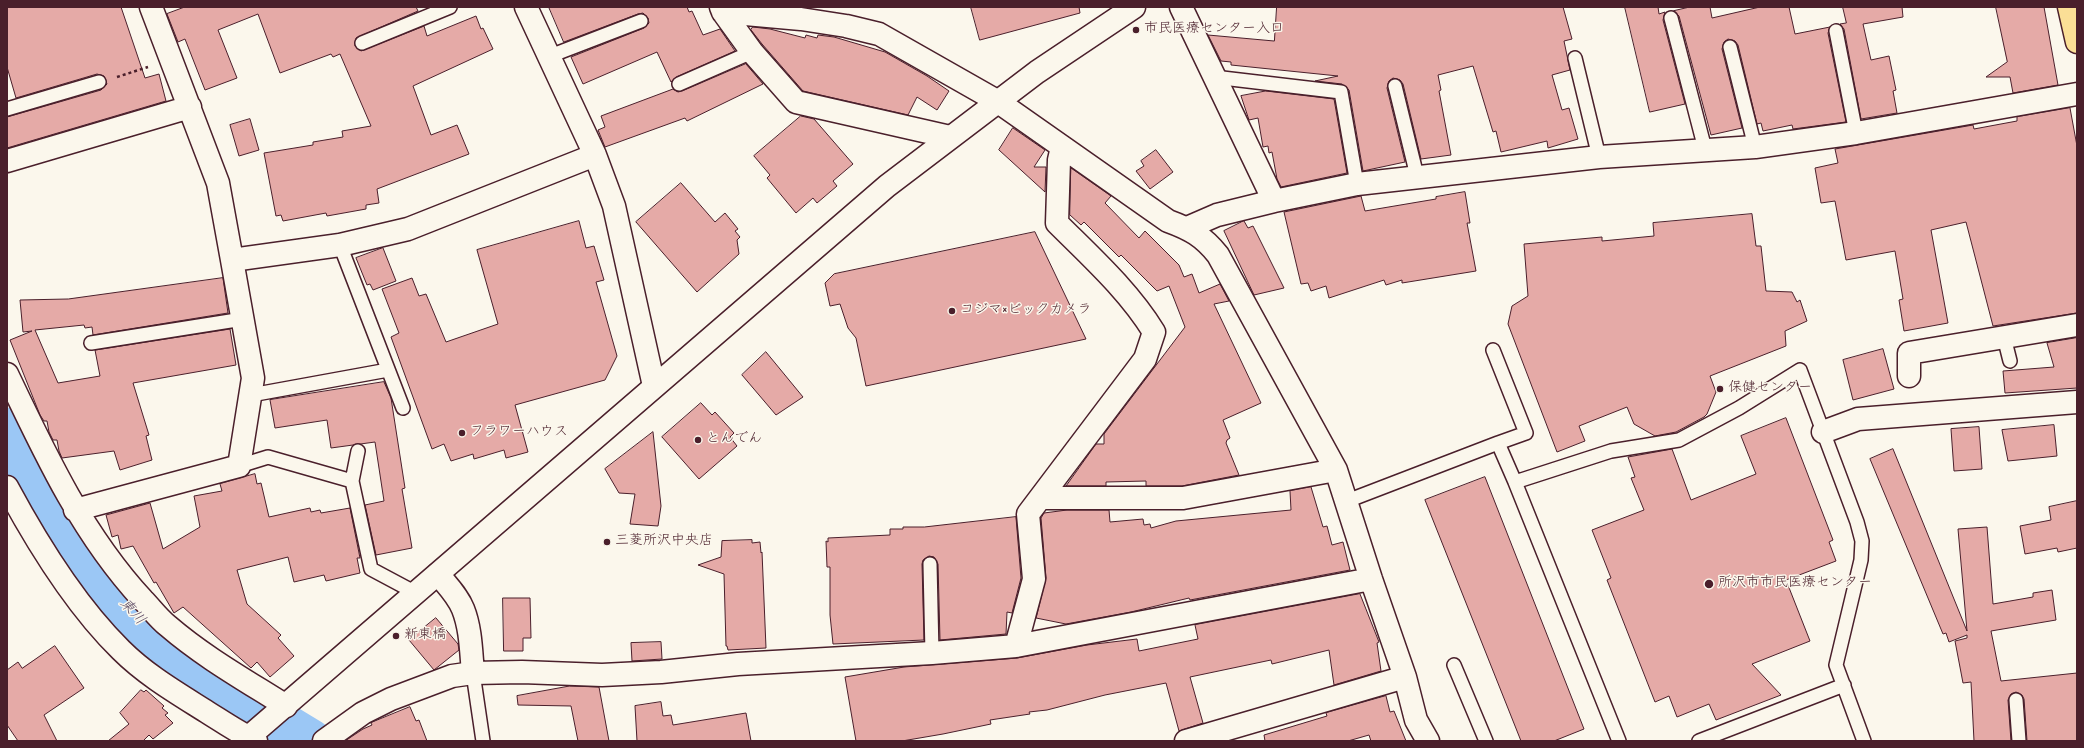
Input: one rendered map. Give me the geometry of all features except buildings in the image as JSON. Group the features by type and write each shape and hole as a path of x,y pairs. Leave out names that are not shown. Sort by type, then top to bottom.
{"main road":[{"path":"2069,7 2077,42"}],"street":[{"path":"526,7 595,155 614,206 654,386"},
{"path":"7,487 21,513 63,579 100,628 121,650 139,667 176,692 251,737 654,386 887,186 997,101 1079,42 1134,7"},
{"path":"1181,7 1274,201"},
{"path":"75,510 239,466 251,395 253,378 218,183 172,60 155,8"},
{"path":"722,10 801,19 846,26 879,34 997,101 1168,221 1187,228 1206,240 1218,255 1336,470 1371,579 1405,677 1416,720 1428,741"},
{"path":"722,10 752,52 796,102 950,137"},
{"path":"1187,228 1217,215 1274,201 1357,184 1417,176 1599,158 1755,147 1856,133 2077,94"},
{"path":"7,160 190,107"},
{"path":"1016,646 1034,578 1028,514 1144,359 1154,332 1144,316 1120,287 1057,223 1059,160 1062,147"},
{"path":"232,260 340,245 408,229 595,155"},
{"path":"1909,376 1909,353 2077,325"},
{"path":"7,374 46,457 75,510 102,552 166,625 201,653 284,707"},
{"path":"1823,432 1858,419 2077,402"},
{"path":"1040,498 1184,498 1336,470"},
{"path":"438,574 453,592 463,608 468,625 473,673"},
{"path":"329,737 363,713 391,699 452,676 473,673 602,675 661,672 738,664 932,653 1016,646 1371,579"},
{"path":"1186,741 1405,677"}],"lane":[{"path":"362,42 450,7"},
{"path":"1671,18 1705,150"},
{"path":"550,56 641,21"},
{"path":"1836,31 1856,133"},
{"path":"1730,47 1755,147"},
{"path":"679,84 752,52"},
{"path":"1575,58 1599,158"},
{"path":"1214,77 1341,92 1357,184"},
{"path":"7,109 99,82"},
{"path":"1395,86 1417,176"},
{"path":"340,245 403,408"},
{"path":"91,343 243,319"},
{"path":"2004,337 2010,361"},
{"path":"1347,501 1526,432 1493,350"},
{"path":"251,395 388,370"},
{"path":"1515,482 1611,451 1679,440 1739,408 1800,370 1862,541 1861,560 1857,580 1836,665 1864,741"},
{"path":"1498,444 1515,482 1618,741"},
{"path":"358,451 352,481 371,569 416,593"},
{"path":"239,466 268,457 352,481"},
{"path":"930,564 932,653"},
{"path":"1454,666 1486,741"},
{"path":"473,673 483,741"},
{"path":"1699,741 1844,685"},
{"path":"2016,700 2019,741"}],"path":[{"path":"99,82 172,60"}],"waterway":[{"name":"東川","path":"7,429 45,498 97,576 145,628 176,659 311,741"}],"place":[{"name":"市民医療センター入口","path":"1136,30"},
{"name":"コジマ×ビックカメラ","path":"952,311"},
{"name":"保健センター","path":"1720,389"},
{"name":"フラワーハウス","path":"462,433"},
{"name":"とんでん","path":"698,440"},
{"name":"三菱所沢中央店","path":"607,542"},
{"name":"所沢市市民医療センター","path":"1709,584"},
{"name":"新東橋","path":"396,636"}]}
